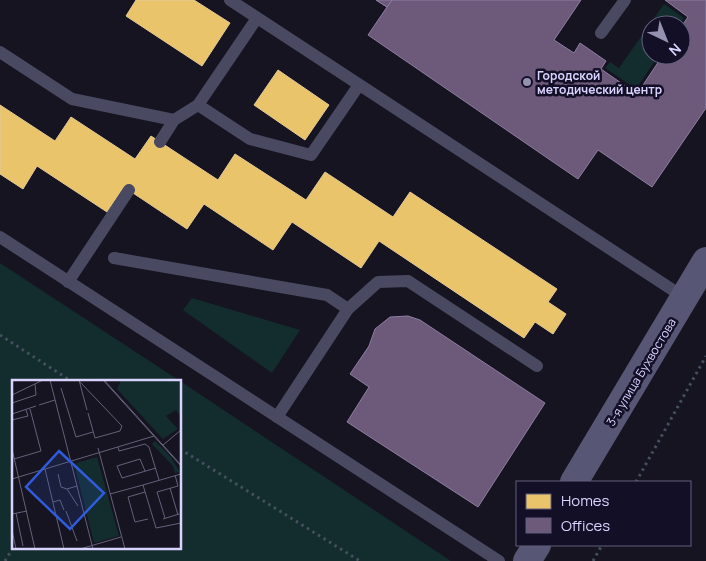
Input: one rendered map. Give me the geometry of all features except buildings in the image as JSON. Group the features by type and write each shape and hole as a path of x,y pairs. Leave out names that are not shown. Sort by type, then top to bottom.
{"street":[{"name":"3-я улица Бухвостова","path":"575,481 706,261"},
{"path":"527,561 536,546"}],"lane":[{"path":"230,0 685,298"},
{"path":"601,33 625,0"},
{"path":"160,142 174,120 198,105 257,18"},
{"path":"0,52 72,99 174,120"},
{"path":"198,105 250,139 311,155 359,85"},
{"path":"68,282 129,190"},
{"path":"0,237 499,561"},
{"path":"114,258 327,295 348,309"},
{"path":"277,417 348,309 378,282 408,281 537,366"}],"path":[{"path":"0,335 69,380"},
{"path":"637,481 706,356"},
{"path":"181,450 360,561"},
{"path":"593,561 601,546"},
{"path":"4,561 13,548"}],"green space":[{"path":"664,4 680,15 656,15"},
{"path":"641,37 641,65 652,65 636,89 605,68 610,62 619,68"},
{"path":"0,263 178,380 12,380 12,548 181,548 181,382 451,561 0,561"},
{"path":"192,298 300,330 272,373 183,310"}],"place":[{"name":"Городской методический центр","path":"527,82"}]}
